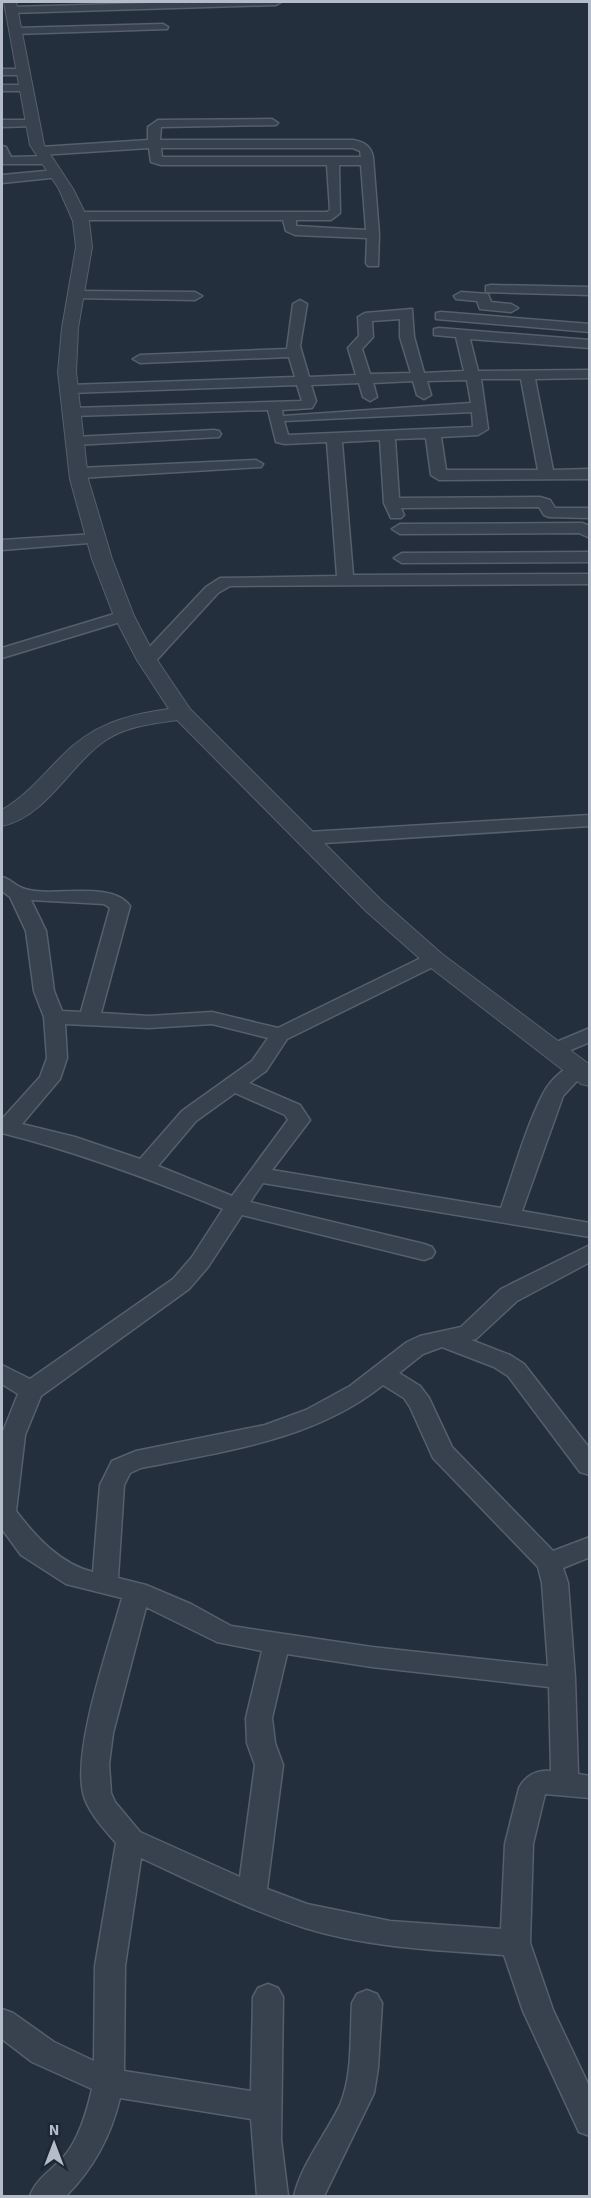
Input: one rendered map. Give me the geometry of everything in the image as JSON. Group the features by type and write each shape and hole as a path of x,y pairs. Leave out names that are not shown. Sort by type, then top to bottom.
{"street":[{"path":"276,2 11,6 31,124 48,162 79,216 84,247 68,361 79,473 95,539 124,616 147,660 183,713 252,786 309,838 374,906 434,958 584,1074 553,1094 509,1216"},
{"path":"15,31 163,27"},
{"path":"2,72 23,80"},
{"path":"2,88 23,80"},
{"path":"272,123 158,123 154,127 155,159 158,161 333,163 367,161"},
{"path":"2,124 31,124"},
{"path":"2,179 48,162 154,144 356,145 365,149 367,161 373,263"},
{"path":"2,150 6,161 48,162"},
{"path":"79,216 335,214 333,163"},
{"path":"289,216 290,228 295,231 373,234"},
{"path":"491,289 590,291"},
{"path":"76,295 195,296"},
{"path":"461,296 483,297 484,305 488,307 590,314"},
{"path":"275,413 309,405 293,346 300,304"},
{"path":"370,397 355,348 366,337 365,317 407,314 407,337 424,395"},
{"path":"441,316 590,328"},
{"path":"439,332 590,344"},
{"path":"275,413 282,440 480,431 478,407 462,334"},
{"path":"140,358 295,353"},
{"path":"168,357 173,386"},
{"path":"69,389 471,375 590,375"},
{"path":"527,375 547,475"},
{"path":"72,412 210,408 275,413 478,407"},
{"path":"210,408 217,450"},
{"path":"433,433 439,475 590,474"},
{"path":"387,436 392,503 400,529 403,578"},
{"path":"334,438 345,578"},
{"path":"75,441 217,450 256,464"},
{"path":"79,473 217,450"},
{"path":"392,503 540,502 545,503 549,512 590,513"},
{"path":"400,529 582,528 590,533"},
{"path":"2,546 95,539"},
{"path":"402,558 590,557"},
{"path":"147,660 212,590 226,581 345,578 590,579"},
{"path":"2,653 124,616"},
{"path":"2,819 19,808 87,746 111,728 132,721 183,713"},
{"path":"309,838 590,820"},
{"path":"10,889 36,931 44,991 54,1017 57,1058 56,1068 50,1079 5,1126 144,1168 236,1206 424,1252"},
{"path":"10,889 108,899 120,906 90,1018"},
{"path":"144,1168 189,1116 259,1066 280,1035 295,1025 434,958"},
{"path":"54,1017 149,1022 212,1018 280,1035"},
{"path":"554,1050 590,1034"},
{"path":"233,1084 293,1110 299,1120 256,1175 200,1262 169,1295 31,1391 13,1435 2,1513 30,1548 51,1564 75,1577 137,1592 182,1611 226,1635 372,1657 562,1678"},
{"path":"256,1175 590,1230"},
{"path":"105,1585 112,1485 122,1467 136,1460 289,1427 340,1404 415,1348 441,1338 468,1333 509,1295 590,1252"},
{"path":"441,1338 502,1361 516,1370 589,1466"},
{"path":"2,1372 31,1391"},
{"path":"383,1374 412,1392 421,1404 442,1452 549,1563 555,1583 562,1678 577,1785 544,1780 533,1788 529,1796 519,1844 515,1943 534,2001 590,2122"},
{"path":"549,1563 590,1546"},
{"path":"137,1592 99,1732 95,1764 97,1793 104,1809 129,1840 252,1896 307,1916 390,1934 515,1943"},
{"path":"252,1896 269,1765 261,1743 259,1718 277,1642"},
{"path":"45,2196 77,2164 90,2142 100,2119 109,2082 110,1966 129,1840"},
{"path":"268,1997 266,2140 272,2196"},
{"path":"309,2196 324,2158 356,2102 367,2003"},
{"path":"2,2022 44,2052 109,2082 266,2107"}]}
